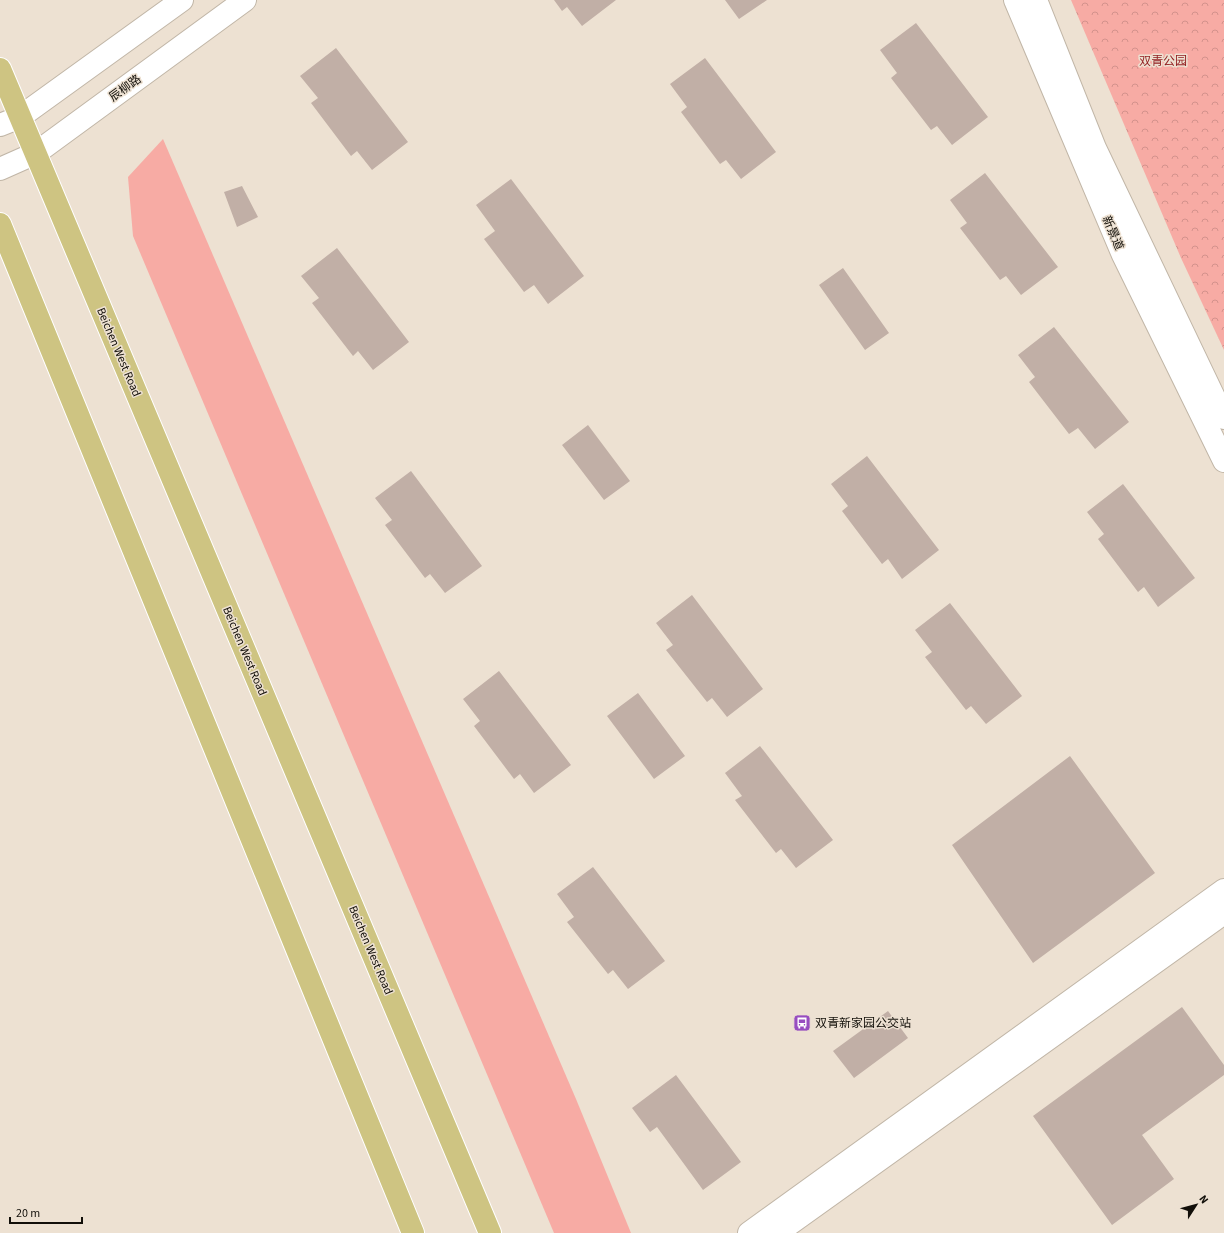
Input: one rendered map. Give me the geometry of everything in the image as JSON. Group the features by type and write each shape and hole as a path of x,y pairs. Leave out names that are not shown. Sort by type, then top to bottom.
{"main road":[{"name":"Beichen West Road","path":"0,69 490,1233"},
{"path":"0,224 413,1233"}],"street":[{"path":"0,125 20,117 182,0"},
{"name":"辰柳路","path":"0,169 36,153 245,0"},
{"name":"新景道","path":"1015,0 1123,255 1224,461"},
{"name":"新景道","path":"1036,0 1095,148 1224,418"},
{"path":"749,1233 1224,890"},
{"path":"777,1233 1224,913"}],"green space":[{"name":"双青公园","path":"1071,0 1224,0 1224,350 1181,258"},
{"path":"163,139 576,1099 631,1233 554,1233 133,236 128,177"}],"building":[{"path":"554,0 616,0 582,26 567,7 562,11"},
{"path":"725,0 767,0 739,19"},
{"path":"916,23 988,117 952,145 937,126 931,130 891,78 897,73 880,50"},
{"path":"336,48 408,142 372,170 357,151 351,156 311,103 318,98 300,76"},
{"path":"705,58 776,152 741,179 726,160 720,164 681,112 687,107 670,84"},
{"path":"985,173 1058,267 1021,295 1006,276 1000,280 960,228 967,223 950,200"},
{"path":"511,179 584,276 548,304 534,285 524,292 484,239 495,231 476,205"},
{"path":"242,186 258,217 237,227 224,192"},
{"path":"337,248 409,342 373,370 358,351 353,356 312,303 319,298 301,276"},
{"path":"843,268 889,333 865,350 819,285"},
{"path":"1054,327 1129,422 1095,449 1078,428 1069,434 1029,382 1035,377 1018,355"},
{"path":"588,425 630,481 604,500 562,445"},
{"path":"867,456 939,550 902,579 888,559 882,564 842,511 848,506 831,484"},
{"path":"411,471 482,566 445,593 430,574 425,578 385,525 392,520 375,498"},
{"path":"1123,484 1195,578 1158,607 1144,587 1138,592 1098,539 1104,534 1087,512"},
{"path":"692,595 763,689 727,717 712,698 707,702 666,650 673,645 656,623"},
{"path":"950,603 1022,696 986,724 971,706 966,710 925,657 932,652 915,630"},
{"path":"499,671 571,765 534,793 520,774 514,779 474,726 480,721 463,699"},
{"path":"638,693 685,756 654,779 607,716"},
{"path":"760,746 833,840 796,868 781,849 776,853 735,800 742,796 725,773"},
{"path":"1070,756 1155,873 1033,963 952,845"},
{"path":"593,867 665,961 628,989 613,970 608,974 567,922 574,917 557,894"},
{"path":"1182,1007 1224,1065 1224,1075 1142,1135 1174,1179 1112,1225 1033,1116"},
{"path":"888,1011 908,1038 854,1078 833,1051"},
{"path":"676,1075 741,1162 703,1190 657,1127 650,1132 632,1108"}],"place":[{"name":"双青新家园公交站","path":"802,1023"}]}
